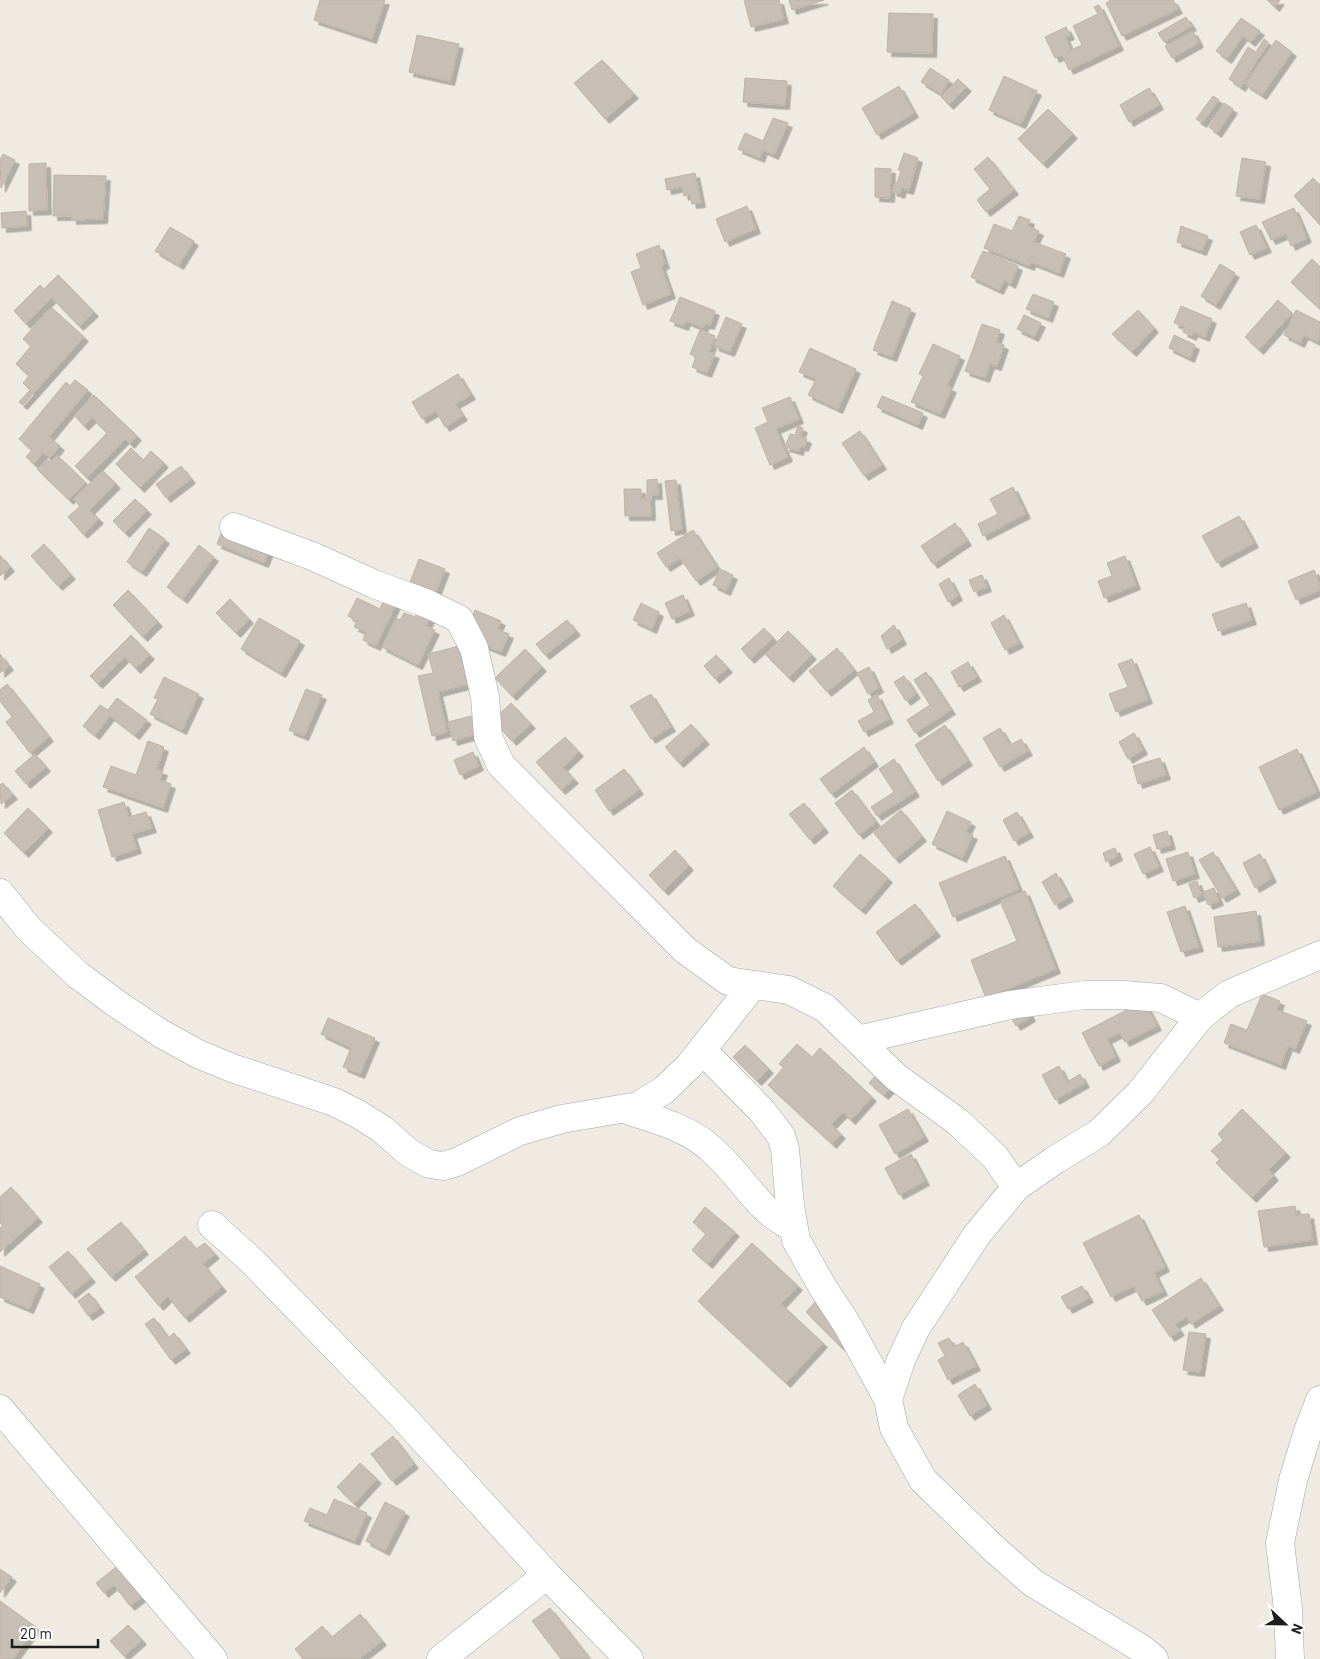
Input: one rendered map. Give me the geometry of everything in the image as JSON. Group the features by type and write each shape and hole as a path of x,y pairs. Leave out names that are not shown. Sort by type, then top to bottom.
{"street":[{"path":"234,527 312,556 374,584 428,604 459,619 474,648 485,697 488,737 500,764 685,950 728,981 789,990 825,1008 896,1077 958,1122 995,1158 1016,1187"},
{"path":"0,893 29,929 78,975 160,1033 198,1054 232,1068 342,1106 382,1129 408,1152 429,1164 444,1166 457,1162 520,1131 562,1120 638,1106 664,1090 690,1065 753,985"},
{"path":"888,1399 900,1360 916,1328 976,1236 1016,1187 1099,1133 1140,1093 1200,1018 1229,994 1320,954"},
{"path":"858,1040 1010,1005 1085,995 1124,995 1161,998 1200,1018"},
{"path":"702,1050 762,1111 781,1136 785,1149 793,1228 803,1254 848,1326 888,1399 894,1428 923,1480 993,1548 1033,1583 1142,1649 1154,1659"},
{"path":"624,1108 692,1134 710,1148 738,1176 762,1206 776,1218 793,1228"},
{"path":"212,1226 253,1262 402,1416 547,1575 629,1659"},
{"path":"1290,1659 1288,1609 1280,1543 1293,1480 1320,1400"},
{"path":"0,1409 212,1659"},
{"path":"441,1659 547,1575"}],"building":[{"path":"320,0 385,0 372,39 314,20"},
{"path":"744,0 779,0 784,19 751,27"},
{"path":"789,0 824,0 792,10"},
{"path":"1111,0 1173,0 1178,9 1122,36 1106,3"},
{"path":"1267,0 1280,0 1275,7"},
{"path":"1099,5 1119,46 1069,70 1062,55 1055,58 1045,37 1066,27 1070,35 1065,37 1071,50 1082,45 1073,26 1098,14 1094,7"},
{"path":"889,13 933,14 932,53 887,52"},
{"path":"1186,17 1192,26 1164,42 1158,33"},
{"path":"1241,18 1260,31 1251,42 1243,36 1227,59 1216,51"},
{"path":"1193,31 1199,43 1172,58 1165,46"},
{"path":"417,35 459,44 450,81 409,72"},
{"path":"1264,39 1268,42 1241,87 1229,79 1248,47 1256,52"},
{"path":"1276,40 1292,52 1262,95 1245,84"},
{"path":"602,60 634,94 605,119 574,83"},
{"path":"930,68 949,80 941,94 921,82"},
{"path":"1004,76 1037,91 1021,124 989,110"},
{"path":"745,78 787,81 785,105 743,102"},
{"path":"958,79 967,87 949,105 941,97"},
{"path":"899,86 914,113 877,135 862,108"},
{"path":"1149,88 1159,105 1129,122 1120,105"},
{"path":"1213,96 1219,100 1202,123 1196,119"},
{"path":"1224,103 1233,109 1217,133 1209,127"},
{"path":"1048,109 1073,134 1043,164 1018,139"},
{"path":"773,118 788,123 774,155 763,150 760,158 738,149 745,133 763,141"},
{"path":"904,153 918,158 909,190 902,188 900,194 892,191 901,171 898,170"},
{"path":"3,154 15,160 1,188 0,160"},
{"path":"988,157 1014,190 986,212 977,200 990,189 974,169"},
{"path":"1242,158 1266,162 1260,199 1236,196"},
{"path":"46,163 47,210 29,211 29,164"},
{"path":"875,168 891,169 890,198 875,197"},
{"path":"695,173 701,203 692,204 690,194 684,196 682,187 667,190 665,179"},
{"path":"54,175 106,176 103,219 72,220 72,216 53,216"},
{"path":"1313,178 1320,185 1320,225 1294,196"},
{"path":"747,206 756,229 725,242 716,219"},
{"path":"1294,208 1307,238 1291,246 1286,234 1271,240 1262,222"},
{"path":"26,211 27,226 2,228 1,213"},
{"path":"1019,216 1030,220 1028,226 1039,231 1034,242 1066,254 1059,273 1031,262 1030,266 984,248 994,224 1012,231"},
{"path":"1256,225 1267,248 1250,255 1240,232"},
{"path":"1181,226 1208,236 1202,251 1177,242"},
{"path":"170,227 194,241 179,265 155,251"},
{"path":"659,245 665,264 661,266 671,294 643,305 631,272 641,268 636,254"},
{"path":"983,251 1018,266 1011,284 1004,280 999,290 971,277"},
{"path":"1312,259 1320,267 1320,309 1291,282"},
{"path":"1220,264 1235,273 1216,305 1201,296"},
{"path":"58,275 94,312 79,326 52,298 26,324 14,311 40,285 44,289"},
{"path":"1033,294 1054,302 1048,318 1026,309"},
{"path":"680,297 715,311 710,325 705,324 703,328 686,321 684,326 670,321"},
{"path":"1278,300 1292,313 1259,350 1245,337"},
{"path":"892,301 911,309 892,357 873,350"},
{"path":"1181,306 1212,319 1205,337 1193,332 1192,336 1183,332 1185,327 1174,323"},
{"path":"51,307 84,337 23,405 19,402 30,390 23,383 29,376 16,364 31,346 23,339"},
{"path":"1138,310 1154,328 1132,352 1112,334"},
{"path":"1296,310 1320,322 1318,342 1304,335 1300,343 1284,335"},
{"path":"1024,315 1041,323 1034,337 1017,329"},
{"path":"726,317 742,324 730,352 714,346"},
{"path":"982,324 1000,330 996,342 1004,345 997,366 990,364 985,378 965,371"},
{"path":"700,330 715,336 709,352 715,354 707,373 692,367 696,357 690,354"},
{"path":"1174,335 1195,345 1190,358 1169,348"},
{"path":"933,344 960,356 947,386 952,388 940,414 911,402 923,376 919,374"},
{"path":"810,348 856,369 838,409 808,395 816,379 799,372"},
{"path":"458,374 471,395 455,404 463,416 445,427 436,411 422,419 412,402"},
{"path":"75,380 88,390 49,437 60,446 50,458 43,453 34,464 26,457 32,450 19,439 66,382 70,386"},
{"path":"94,395 137,436 130,444 125,439 87,478 75,466 107,433 92,418 84,426 74,415"},
{"path":"882,396 923,413 918,425 877,407"},
{"path":"790,397 799,419 776,429 788,457 770,465 755,428 768,422 762,408"},
{"path":"798,426 803,428 800,436 807,439 804,447 800,446 799,451 785,447 790,434 795,435"},
{"path":"860,431 882,465 864,476 842,443"},
{"path":"131,448 143,460 151,451 164,463 140,488 116,464"},
{"path":"57,455 86,483 69,500 37,469 47,459 50,462"},
{"path":"181,466 191,479 166,498 156,484"},
{"path":"103,471 116,484 90,510 99,519 83,534 68,517 80,506 73,499"},
{"path":"657,479 658,495 650,495 651,516 625,516 624,489 641,489 641,499 647,498 647,480"},
{"path":"676,480 682,529 671,531 665,481"},
{"path":"1013,487 1026,514 983,536 978,524 998,514 990,499"},
{"path":"135,499 147,510 125,533 113,521"},
{"path":"1239,516 1254,543 1217,563 1202,536"},
{"path":"955,523 967,541 933,564 921,546"},
{"path":"149,528 165,539 142,572 127,562"},
{"path":"223,529 270,548 264,563 217,544"},
{"path":"693,530 717,567 696,581 680,558 666,567 657,553"},
{"path":"44,544 71,575 58,586 31,556"},
{"path":"199,545 214,557 183,599 167,587"},
{"path":"0,555 10,567 0,576"},
{"path":"1125,556 1136,585 1104,598 1098,581 1112,576 1107,563"},
{"path":"419,559 445,569 435,595 409,585"},
{"path":"720,569 733,575 726,591 713,585"},
{"path":"1314,570 1320,584 1320,590 1296,600 1288,581"},
{"path":"982,575 987,587 974,592 969,580"},
{"path":"949,578 958,596 948,602 939,584"},
{"path":"128,590 158,622 143,637 113,605"},
{"path":"683,595 690,611 672,619 665,603"},
{"path":"385,597 397,602 376,646 363,640 366,632 354,627 357,621 348,616 357,598 380,609"},
{"path":"230,599 249,619 236,633 216,613"},
{"path":"423,601 436,608 426,626 435,630 418,665 382,647 396,618 400,620 404,613 415,617"},
{"path":"641,603 659,612 652,629 633,620"},
{"path":"1246,603 1252,620 1218,631 1212,614"},
{"path":"475,610 501,621 497,629 509,634 501,652 464,637"},
{"path":"1004,615 1019,643 1005,650 991,623"},
{"path":"259,618 300,641 281,673 241,649"},
{"path":"567,620 576,631 545,655 536,644"},
{"path":"894,625 902,640 887,649 881,636"},
{"path":"764,628 773,638 750,659 741,649"},
{"path":"788,631 812,655 789,678 765,654"},
{"path":"131,635 150,655 136,669 125,657 98,684 90,676"},
{"path":"459,646 469,684 438,692 447,732 432,736 418,676 433,673 428,654"},
{"path":"837,648 854,670 827,692 809,671"},
{"path":"525,649 542,667 512,696 495,678"},
{"path":"0,654 9,666 0,673"},
{"path":"716,655 728,668 715,679 704,666"},
{"path":"1132,659 1148,699 1116,712 1109,694 1128,687 1118,664"},
{"path":"968,662 977,677 959,687 951,672"},
{"path":"869,667 879,688 868,694 857,673"},
{"path":"926,672 951,710 915,733 907,720 930,705 914,680"},
{"path":"904,676 916,694 906,701 894,682"},
{"path":"164,677 199,694 182,730 150,714 158,699 154,698"},
{"path":"7,684 49,737 30,753 6,722 12,717 0,701 0,690"},
{"path":"306,689 322,695 304,736 289,730"},
{"path":"651,694 671,727 651,739 630,706"},
{"path":"877,695 889,719 864,732 858,721 874,712 868,700"},
{"path":"117,698 147,720 135,735 110,716 95,735 83,726 100,705 108,710"},
{"path":"511,703 531,724 512,741 493,720"},
{"path":"475,715 480,733 453,741 448,722"},
{"path":"691,724 705,740 679,763 665,747"},
{"path":"945,725 968,761 938,781 915,745"},
{"path":"1000,728 1010,745 1021,739 1028,751 1000,767 983,738"},
{"path":"1134,733 1143,750 1128,759 1119,742"},
{"path":"565,737 579,752 563,767 574,779 561,790 536,762"},
{"path":"148,741 164,747 157,769 163,771 160,780 171,784 163,808 103,787 111,766 136,775"},
{"path":"864,747 874,762 831,794 820,779"},
{"path":"1297,749 1317,792 1279,810 1259,767"},
{"path":"473,752 479,766 460,775 454,760"},
{"path":"35,754 46,767 26,784 15,771"},
{"path":"1160,758 1166,775 1138,784 1133,766"},
{"path":"894,759 915,792 877,816 871,807 894,792 879,769"},
{"path":"624,769 639,790 609,811 595,790"},
{"path":"3,783 13,795 1,804 0,785"},
{"path":"852,790 876,822 859,835 835,803"},
{"path":"124,802 129,817 146,812 152,828 132,834 137,849 112,857 98,810"},
{"path":"804,803 824,828 810,840 789,814"},
{"path":"28,808 48,828 24,853 4,833"},
{"path":"901,810 922,837 895,859 874,833"},
{"path":"947,811 971,822 966,832 973,835 962,858 932,844"},
{"path":"1017,812 1029,833 1014,841 1003,820"},
{"path":"1167,831 1171,845 1157,849 1153,835"},
{"path":"1150,847 1159,867 1143,874 1134,854"},
{"path":"1115,848 1118,856 1106,862 1103,853"},
{"path":"675,850 689,866 664,891 649,875"},
{"path":"1188,852 1195,874 1173,881 1166,859"},
{"path":"1213,852 1236,890 1222,898 1199,860"},
{"path":"860,854 888,878 861,910 833,886"},
{"path":"1260,854 1272,878 1255,888 1243,863"},
{"path":"1005,856 1019,889 953,917 939,883"},
{"path":"1056,873 1069,897 1055,905 1042,882"},
{"path":"1197,881 1202,895 1194,898 1189,884"},
{"path":"1214,888 1219,901 1208,905 1203,892"},
{"path":"1025,891 1056,969 986,998 971,960 1017,941 1000,901"},
{"path":"915,904 936,932 897,961 876,932"},
{"path":"1185,906 1199,947 1181,952 1167,912"},
{"path":"1256,911 1260,941 1218,947 1214,917"},
{"path":"1262,994 1280,1001 1277,1010 1307,1021 1295,1049 1288,1046 1281,1065 1224,1043 1231,1024 1247,1030"},
{"path":"1144,1001 1157,1026 1125,1042 1120,1033 1107,1039 1116,1057 1099,1066 1082,1033"},
{"path":"1025,1006 1031,1017 1016,1026 1010,1015"},
{"path":"328,1018 375,1038 360,1074 343,1067 351,1048 321,1034"},
{"path":"797,1044 812,1057 820,1048 872,1097 851,1120 843,1113 831,1125 841,1134 832,1144 768,1085 784,1067 779,1064"},
{"path":"745,1045 769,1069 757,1081 733,1057"},
{"path":"1059,1066 1067,1082 1080,1074 1085,1083 1055,1100 1042,1075"},
{"path":"878,1073 893,1085 884,1095 869,1083"},
{"path":"908,1109 924,1137 895,1154 879,1125"},
{"path":"1242,1109 1286,1153 1269,1170 1274,1176 1252,1198 1216,1163 1220,1159 1211,1151 1223,1140 1218,1134"},
{"path":"911,1154 925,1181 899,1195 885,1168"},
{"path":"11,1187 38,1218 0,1252 0,1228 3,1226 0,1223 0,1197"},
{"path":"1295,1206 1296,1215 1309,1214 1313,1240 1264,1247 1258,1211"},
{"path":"705,1207 735,1232 708,1264 692,1250 706,1234 693,1222"},
{"path":"1139,1215 1165,1267 1154,1273 1163,1291 1142,1301 1134,1286 1111,1297 1083,1243"},
{"path":"121,1222 144,1250 111,1277 87,1249"},
{"path":"185,1236 196,1249 205,1243 215,1254 203,1264 222,1287 185,1318 168,1297 159,1306 135,1277"},
{"path":"752,1243 798,1286 781,1304 823,1343 786,1383 698,1301"},
{"path":"68,1251 91,1278 71,1294 49,1267"},
{"path":"0,1266 40,1284 29,1309 0,1297"},
{"path":"1201,1278 1219,1306 1191,1324 1187,1317 1175,1324 1180,1331 1170,1337 1152,1310"},
{"path":"1082,1286 1089,1298 1068,1309 1061,1297"},
{"path":"89,1293 100,1308 88,1316 78,1301"},
{"path":"819,1298 854,1333 841,1347 806,1312"},
{"path":"154,1318 168,1338 174,1333 186,1349 171,1360 145,1324"},
{"path":"1189,1332 1206,1334 1200,1372 1183,1370"},
{"path":"949,1338 954,1347 963,1342 976,1366 948,1380 938,1360 945,1356 938,1343"},
{"path":"975,1384 987,1405 970,1416 958,1395"},
{"path":"393,1436 414,1464 392,1481 371,1454"},
{"path":"360,1463 377,1479 354,1504 337,1487"},
{"path":"334,1499 367,1513 355,1541 304,1521 310,1508 327,1515"},
{"path":"385,1502 405,1512 385,1551 366,1541"},
{"path":"120,1564 144,1595 130,1606 114,1585 104,1593 96,1583"},
{"path":"0,1569 12,1577 0,1593"},
{"path":"0,1601 36,1627 13,1659 0,1659"},
{"path":"550,1608 590,1659 561,1659 532,1621"},
{"path":"360,1614 382,1641 359,1659 303,1659 295,1649 322,1626 332,1637"},
{"path":"128,1625 142,1640 124,1656 110,1641"}]}
